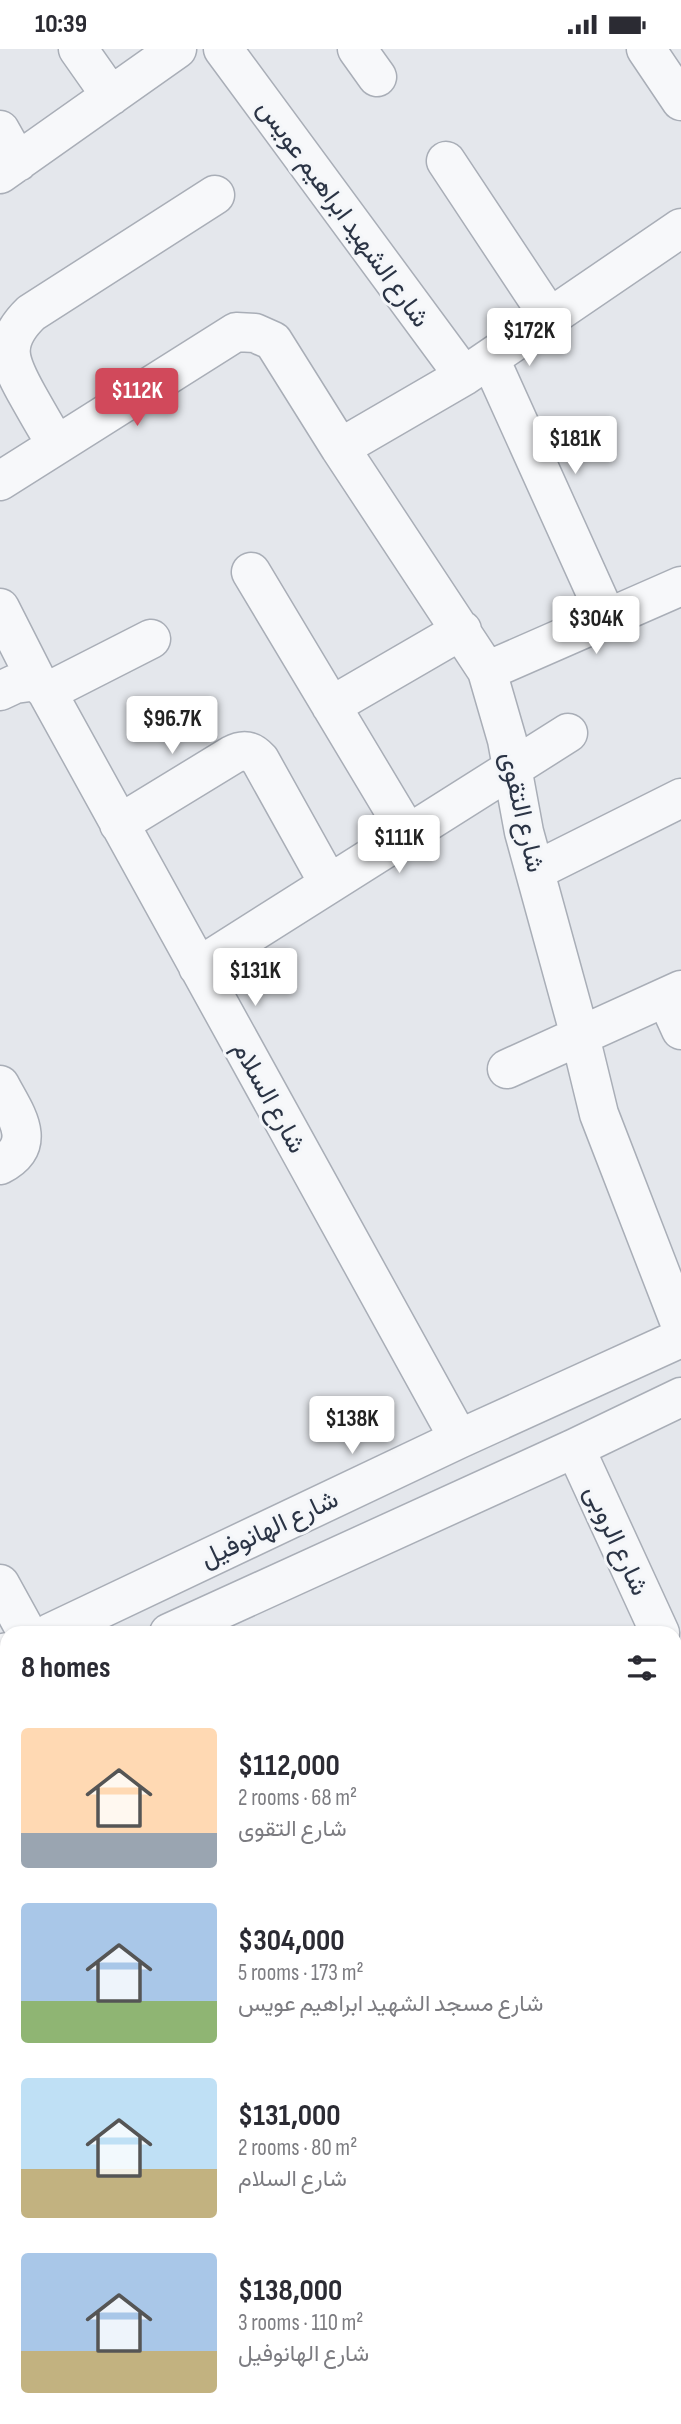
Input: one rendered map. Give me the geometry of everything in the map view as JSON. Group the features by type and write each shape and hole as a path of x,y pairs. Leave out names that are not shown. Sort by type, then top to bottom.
{"street":[{"path":"78,49 111,96"},
{"path":"6,155 111,96 177,49"},
{"name":"شارع الشهيد ابراهيم عويس","path":"223,49 477,368 607,618"},
{"path":"646,49 681,101"},
{"path":"446,161 550,318"},
{"path":"0,481 56,444 11,366 9,351 12,336 19,323 215,195"},
{"path":"340,448 477,368 681,228"},
{"name":"شارع التقوى","path":"56,444 236,332 255,333 273,341 487,671 513,768 517,803 604,1132 681,1326"},
{"path":"251,572 408,834"},
{"path":"487,671 681,586"},
{"name":"شارع السلام","path":"0,608 458,1439"},
{"path":"331,706 462,630"},
{"path":"0,691 15,684 42,686 150,639"},
{"path":"198,967 568,733"},
{"path":"120,824 232,755 247,750 260,760 329,884"},
{"path":"535,871 681,798"},
{"path":"507,1069 580,1036 676,1005"},
{"path":"0,1085 21,1125 23,1135 14,1157 0,1165"},
{"name":"شارع الهانوفيل","path":"65,1626 458,1439 681,1338"},
{"name":"شارع الهانوفيل","path":"184,1626 681,1398"},
{"name":"شارع الروبى","path":"575,1448 657,1626"},
{"path":"0,1584 23,1626"}]}
